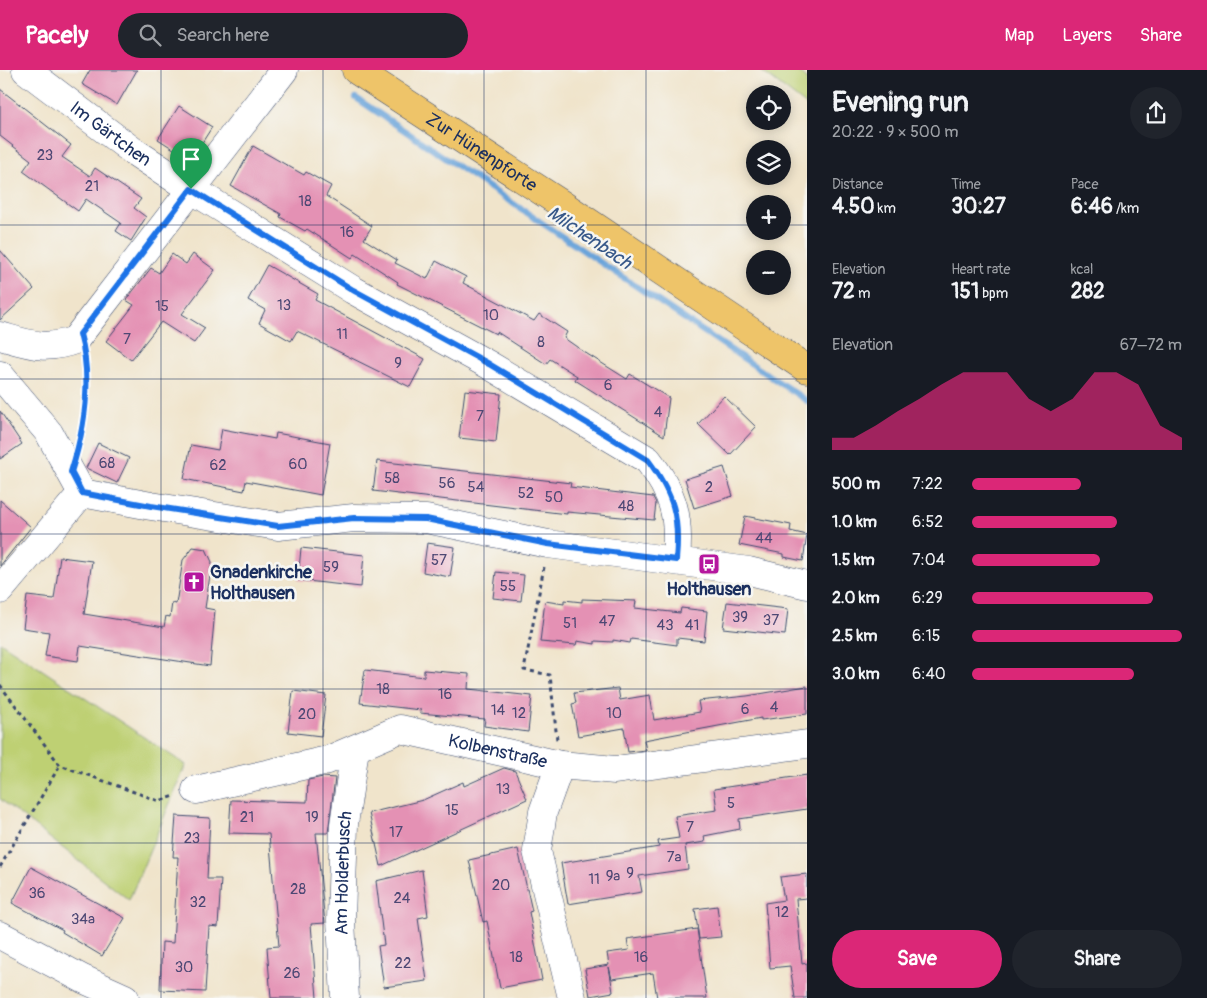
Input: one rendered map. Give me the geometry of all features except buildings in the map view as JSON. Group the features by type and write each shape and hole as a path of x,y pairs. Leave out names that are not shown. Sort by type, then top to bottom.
{"main road":[{"name":"Zur Hünenpforte","path":"356,70 563,205 807,369"}],"street":[{"name":"Im Gärtchen","path":"26,70 133,151 191,189 353,290 489,364 648,460 663,480 675,506 678,536 676,560"},
{"path":"0,336 38,346 57,347 75,340 284,70"},
{"path":"0,375 49,434 76,483 151,506 278,526 354,518 426,519 548,544 749,571 806,583"},
{"path":"0,590 76,483"},
{"name":"Kolbenstraße","path":"196,790 328,760 400,729 560,766 615,770 807,744"},
{"name":"Am Holderbusch","path":"345,998 341,920 344,824 355,749"},
{"path":"560,766 543,812 537,851 572,998"},
{"path":"0,935 83,979 125,998"}],"path":[{"path":"76,483 79,445 86,403 85,352 80,334"},
{"path":"548,544 524,670 550,675 560,766"},
{"path":"0,685 60,765 159,801 196,790"},
{"path":"0,867 60,765"}],"green space":[{"path":"760,70 797,70 807,79 807,106 791,94 791,85 780,85"},
{"path":"0,642 186,765 129,900 0,799"}],"waterway":[{"name":"Milchenbach","path":"356,98 807,401"}],"place":[{"name":"Holthausen","path":"709,564"},
{"name":"Gnadenkirche Holthausen","path":"194,582"}],"route":[{"path":"191,189 353,290 489,364 648,460 663,480 675,506 678,536 676,560 548,544 426,519 354,518 278,526 82,493 71,472 79,445 86,403 85,352 80,334 191,189"}]}
